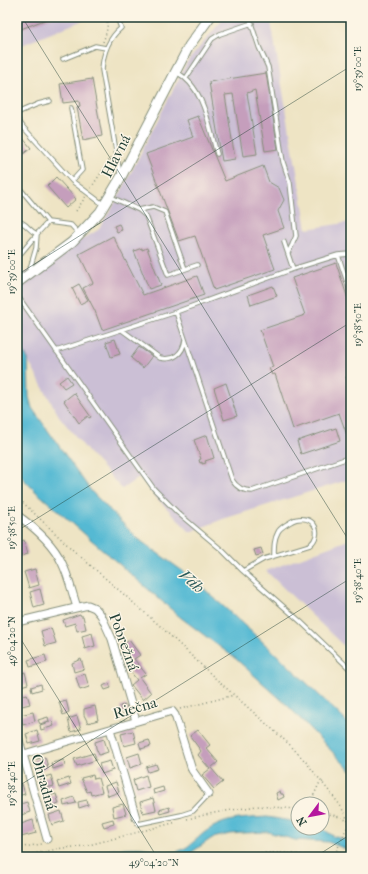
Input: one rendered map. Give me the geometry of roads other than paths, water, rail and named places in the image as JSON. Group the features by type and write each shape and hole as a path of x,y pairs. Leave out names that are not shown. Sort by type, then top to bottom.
{"street":[{"name":"Hlavná","path":"17,283 58,254 79,235 104,206 189,46 210,17"},
{"path":"17,515 34,528 58,556 64,567 77,607 17,622"},
{"name":"Pobrežná","path":"77,607 88,605 101,614 112,639 136,722"},
{"name":"Riečna","path":"20,755 172,711 175,714 192,770 209,794"},
{"path":"110,729 136,818"},
{"name":"Ohradná","path":"17,734 20,755 47,839"}],"lane":[{"path":"117,17 121,28 115,33 106,48 102,70 120,177"},
{"path":"249,17 259,48 268,67 283,162 290,183 296,236 288,253"},
{"path":"186,78 212,39 220,34 252,23"},
{"path":"62,59 95,46 106,48"},
{"path":"175,71 186,78 199,96 217,154"},
{"path":"17,113 38,104 50,101"},
{"path":"71,108 82,170 72,181"},
{"path":"17,118 23,127 72,181 104,206"},
{"path":"17,185 48,222 71,225 79,235"},
{"path":"110,196 139,210 146,216 168,275 197,265"},
{"path":"139,210 153,207 165,212 186,269"},
{"path":"17,221 24,223 31,232 37,234"},
{"path":"17,258 48,222"},
{"path":"28,275 36,248 37,234"},
{"path":"284,242 293,269"},
{"path":"56,351 176,312 293,269 338,255 351,254"},
{"path":"338,255 351,294"},
{"path":"17,296 154,489 178,513 223,551 350,668"},
{"path":"176,312 232,480 238,488 252,491 351,457"},
{"path":"122,330 160,358 167,360 176,356 180,352 184,346 185,340"},
{"path":"243,571 264,559 274,556 312,543 317,533 313,523 307,519 296,518 279,529 274,539 274,556"},
{"path":"136,818 138,824 181,815 195,809 209,794"}],"water":[{"name":"Váh","path":"17,340 28,359 29,397 32,408 91,491 138,539 191,577 287,664 345,720 351,727 351,771 287,705 236,659 180,617 34,490 17,472"},
{"path":"267,817 290,821 290,836 330,836 330,834 351,841 351,851 328,842 295,840 268,832 230,834 212,838 189,854 181,857 81,857 127,848 142,848 163,852 175,852 187,847 213,827 228,821"}]}
